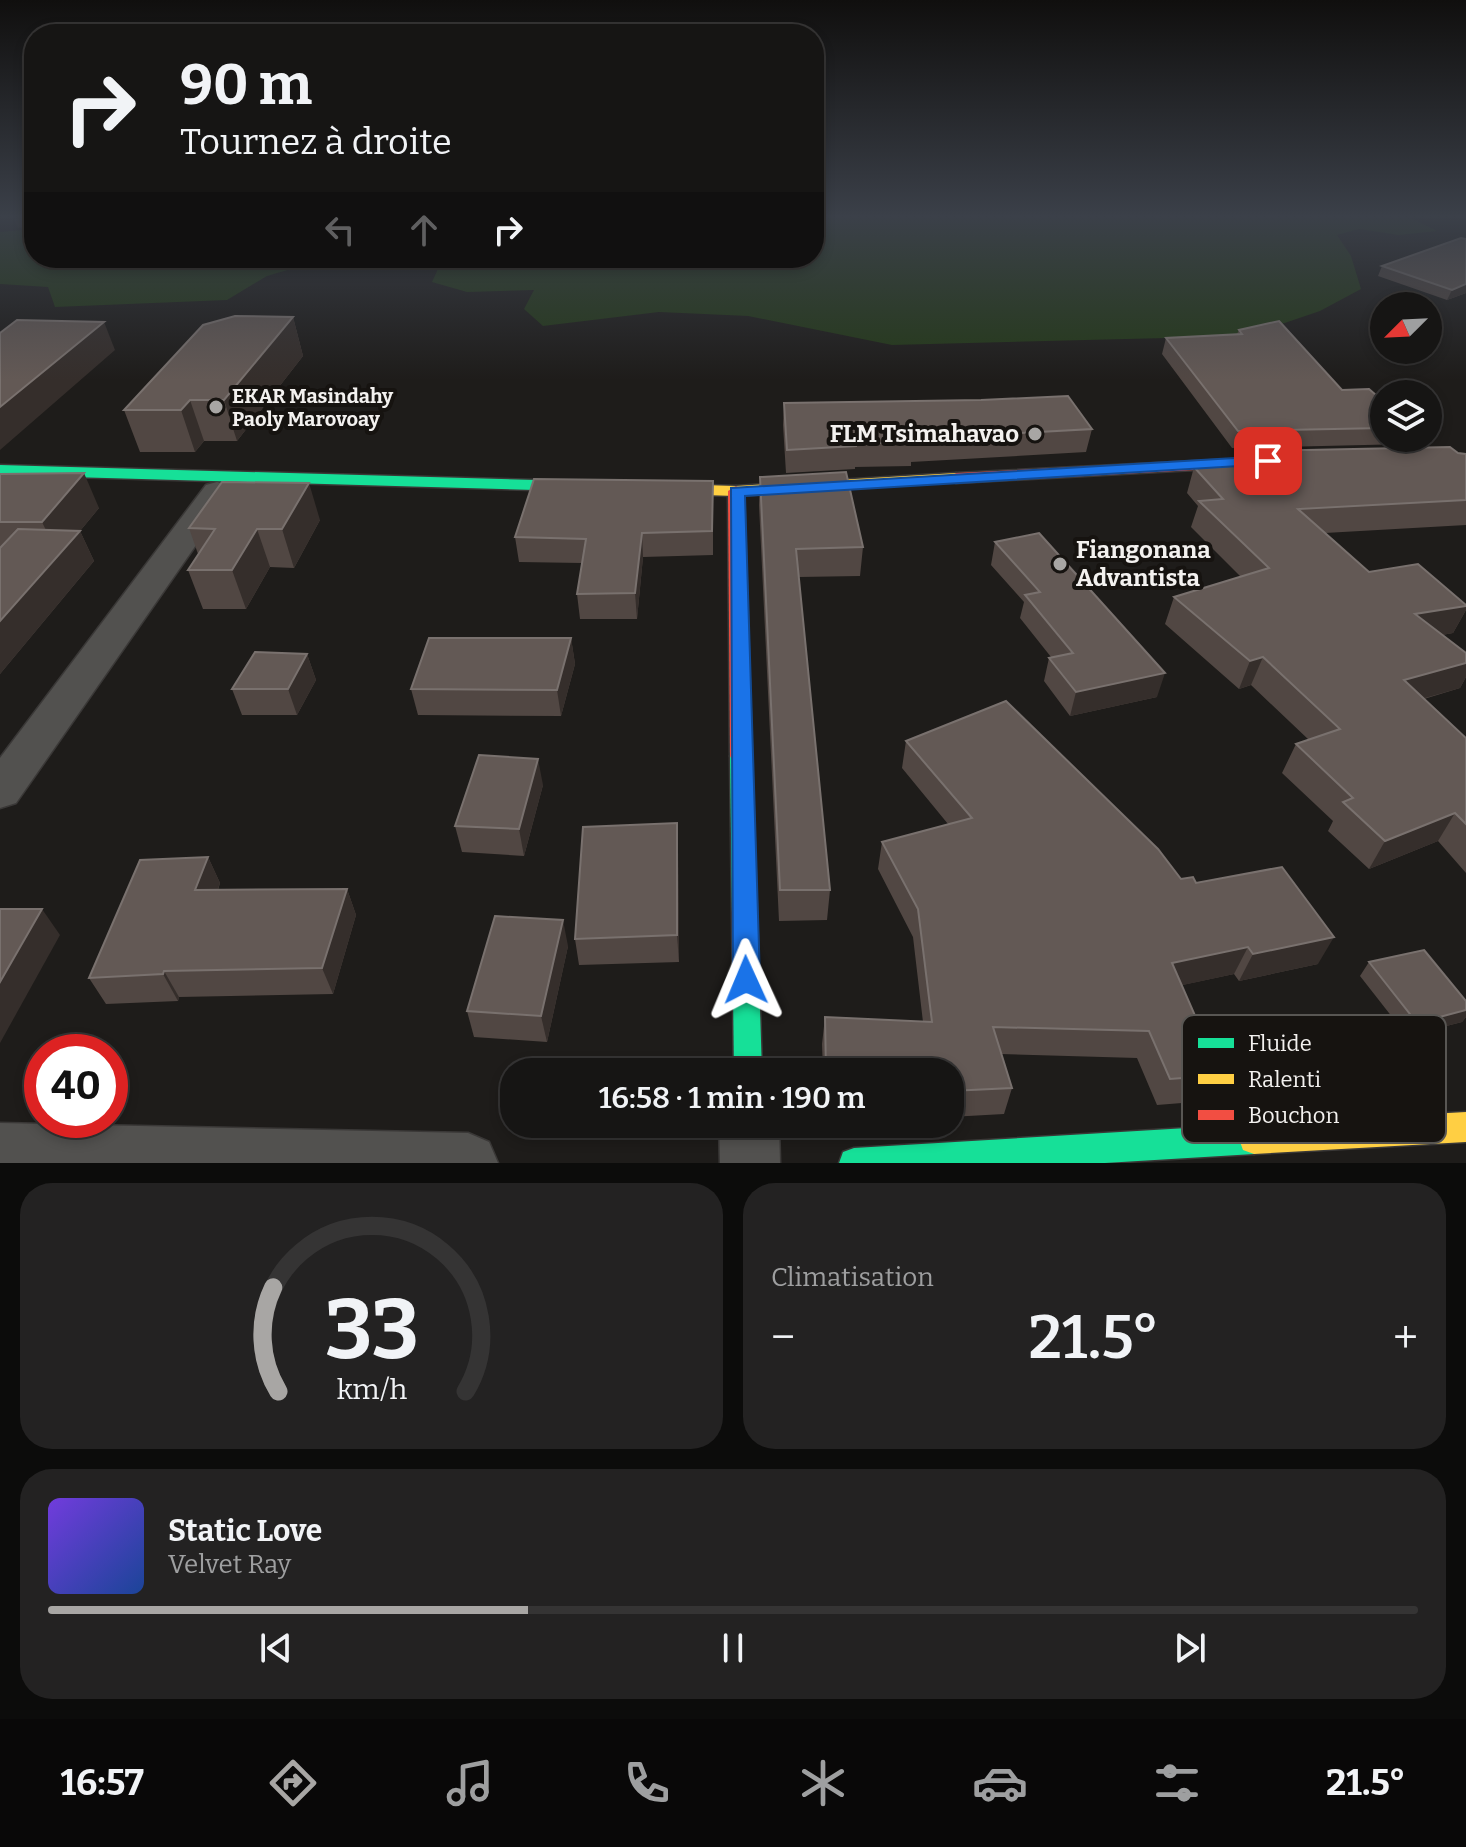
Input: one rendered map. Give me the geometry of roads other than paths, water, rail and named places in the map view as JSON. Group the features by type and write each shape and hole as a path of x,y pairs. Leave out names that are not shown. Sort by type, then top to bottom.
{"street":[{"path":"0,470 736,491 1330,459"},
{"path":"0,791 229,475"},
{"path":"736,491 748,1058"},
{"path":"1446,1128 1466,1127"},
{"path":"749,1138 750,1163"},
{"path":"854,1163 1194,1143"},
{"path":"0,1153 468,1163"}],"place":[{"name":"EKAR Masindahy Paoly Marovoay","path":"216,407"},
{"name":"FLM Tsimahavao","path":"1035,434"},
{"name":"Fiangonana Advantista","path":"1060,564"}]}
